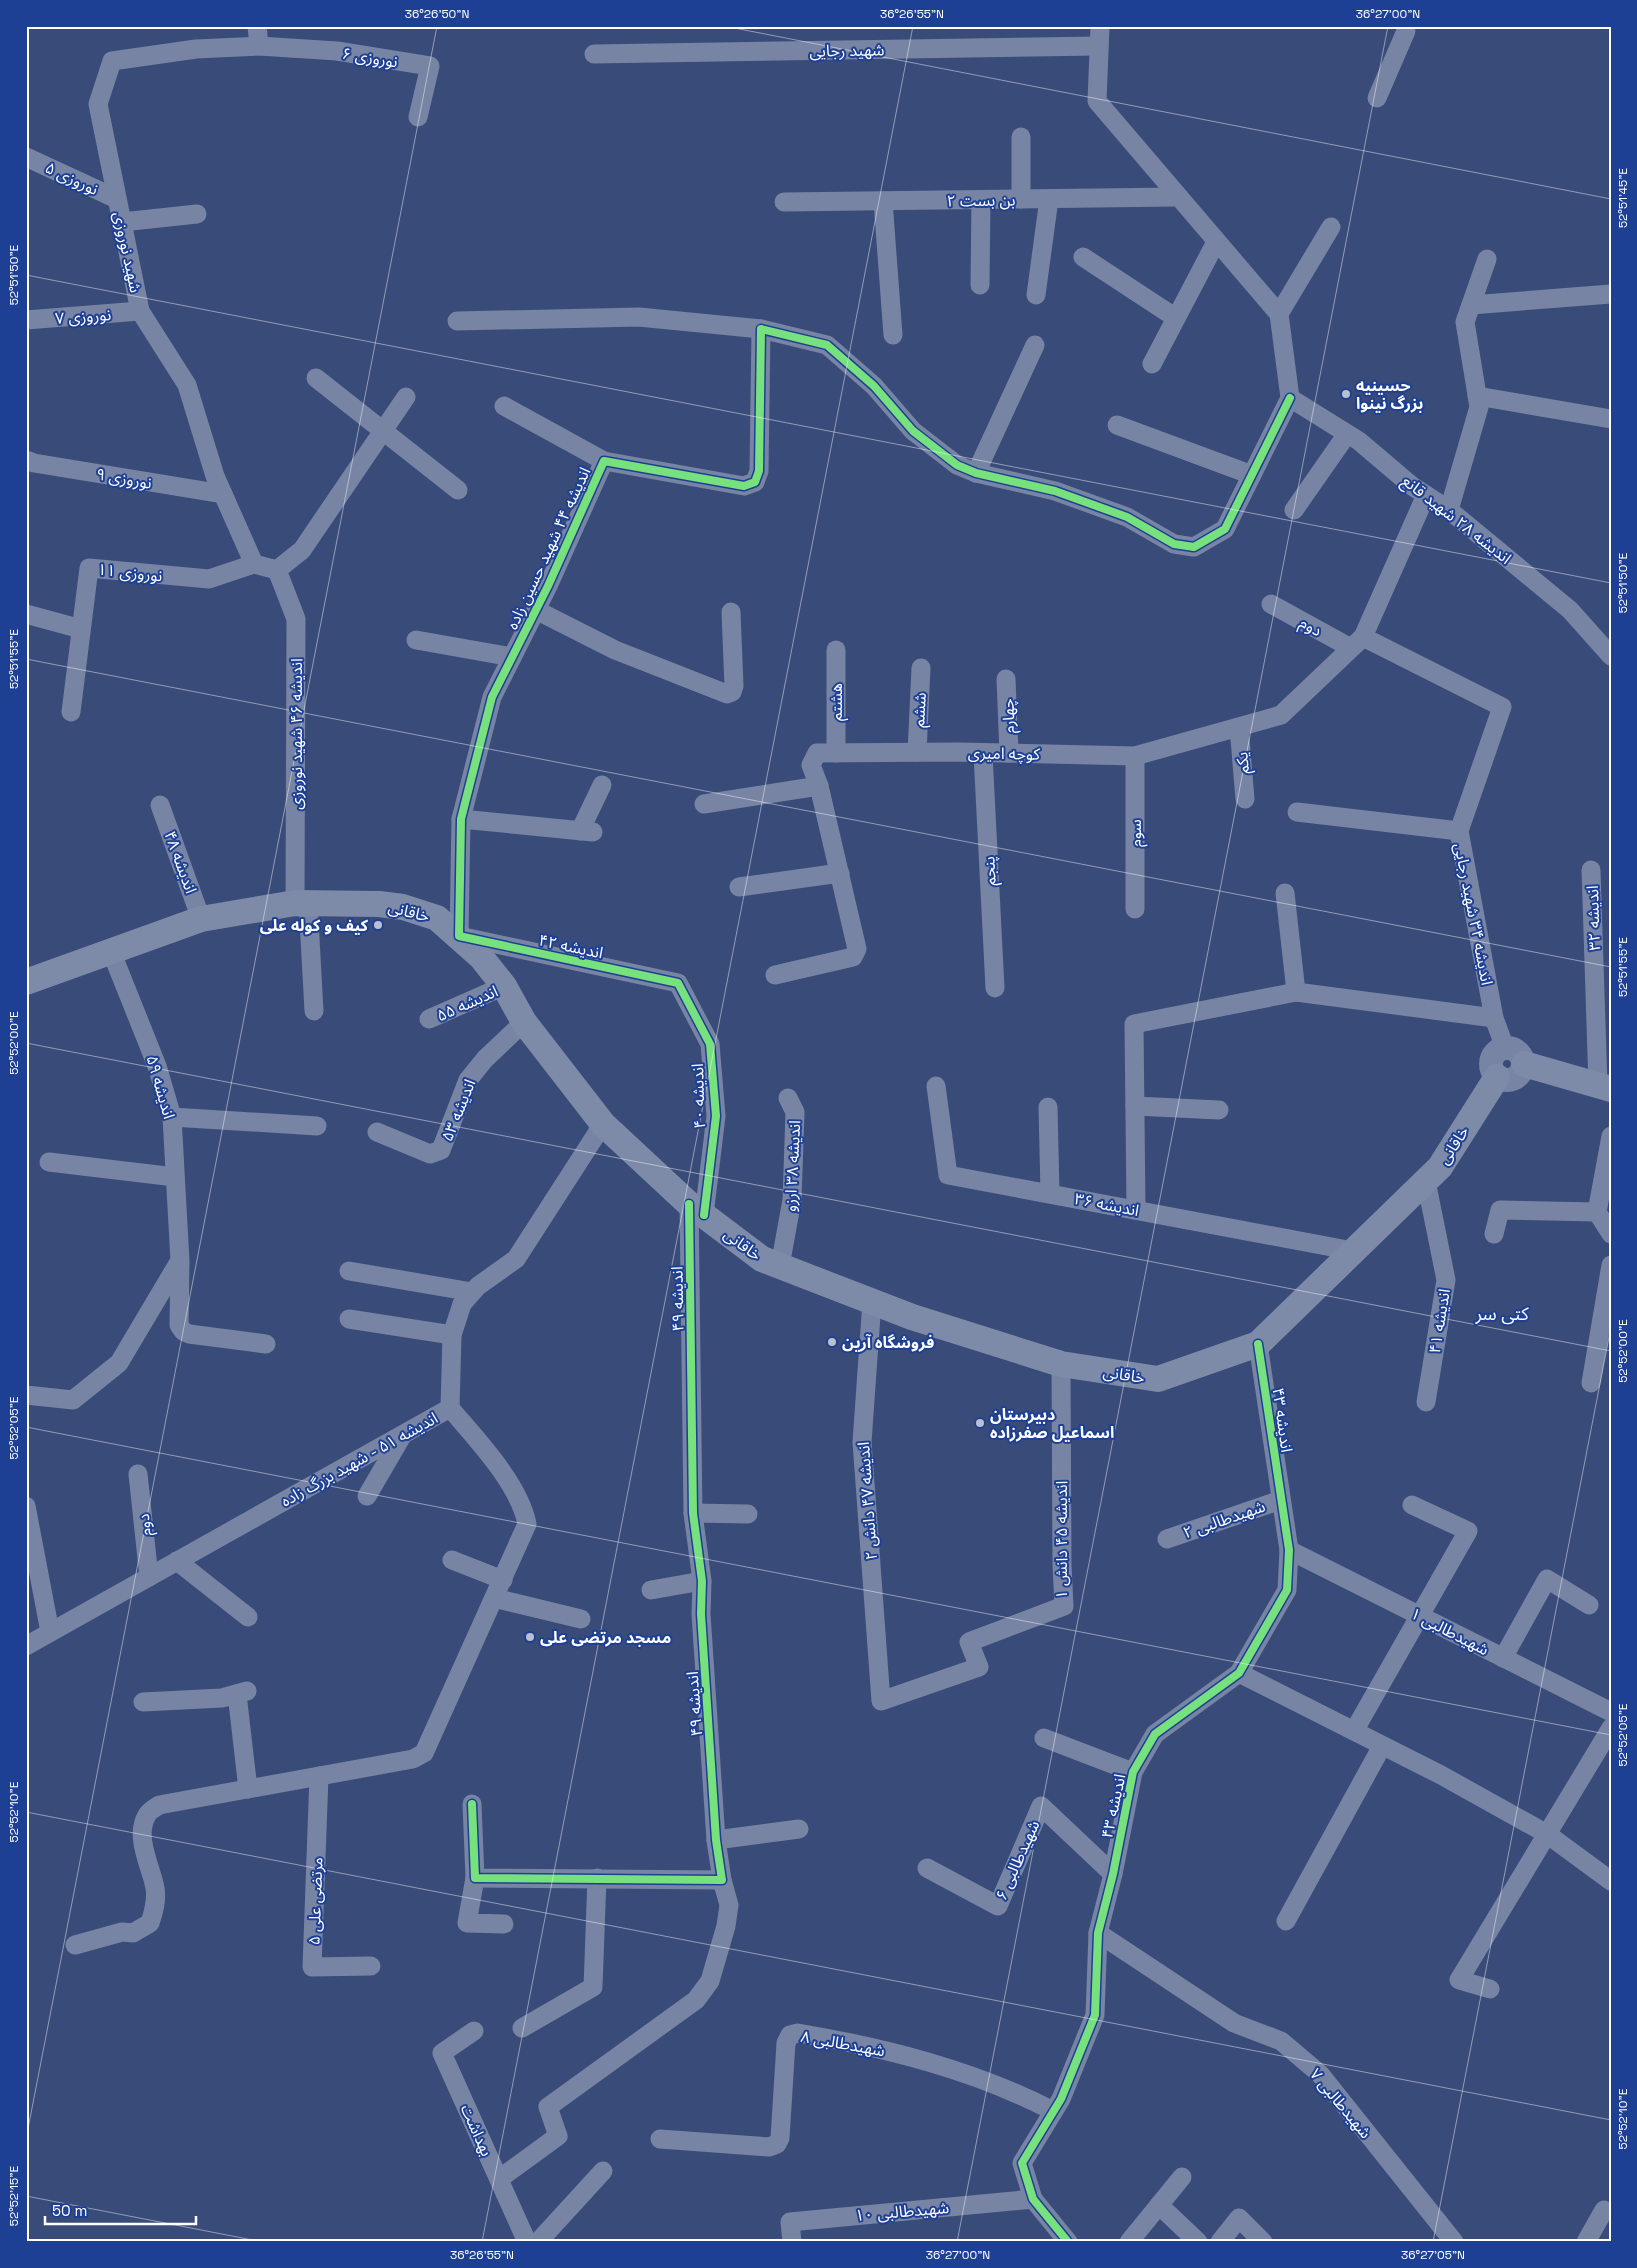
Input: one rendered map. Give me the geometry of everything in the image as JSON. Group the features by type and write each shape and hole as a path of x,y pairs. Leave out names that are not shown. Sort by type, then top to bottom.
{"main road":[{"name":"خاقانی","path":"26,982 201,919 302,902 379,904 403,907 437,918 481,957 504,986 524,1022 603,1124 697,1209 762,1259 912,1317 1061,1364 1158,1379 1258,1344 1440,1167 1497,1077"},
{"path":"1514,1056 1604,1088"}],"street":[{"path":"257,26 259,46"},
{"path":"457,321 639,317 761,329 827,345 874,386 913,431 957,465 976,474 1056,491 1127,517 1174,544 1194,547 1225,529 1290,398 1279,314 1177,197 1097,100 1100,26"},
{"path":"1377,98 1410,28"},
{"name":"نوروزی ۶","path":"259,46 337,51 430,66 418,117"},
{"name":"شهید نوروزی","path":"254,564 215,476 188,385 140,311 98,104 112,61 196,49 259,46"},
{"name":"شهید رجایی","path":"594,54 1099,46"},
{"path":"1021,137 1021,199"},
{"name":"نوروزی ۵","path":"26,157 117,199"},
{"name":"بن بست ۲","path":"784,202 1177,197"},
{"path":"1036,295 1049,199"},
{"path":"980,200 980,285"},
{"path":"883,201 892,335"},
{"path":"122,222 197,214"},
{"path":"1279,314 1331,227"},
{"path":"1152,364 1216,242"},
{"path":"1083,257 1176,318"},
{"path":"1450,510 1479,407 1464,322 1487,259"},
{"path":"1471,305 1611,294"},
{"name":"نوروزی ۷","path":"26,320 140,311"},
{"name":"اندیشه ۴۴ شهید حسین زاده","path":"459,936 461,819 492,697 536,610 604,461 744,486 755,482 759,472 761,329"},
{"path":"976,474 1036,345"},
{"path":"316,378 382,432 458,490"},
{"path":"1477,396 1611,419"},
{"path":"254,564 277,570 302,550 406,397"},
{"name":"اندیشه ۲۸ شهید قانع","path":"1290,398 1358,441 1412,486 1450,510 1570,610 1611,656"},
{"path":"504,406 604,461"},
{"path":"1117,425 1252,475"},
{"path":"1294,510 1347,434"},
{"name":"نوروزی ۹","path":"26,460 34,463 223,494"},
{"path":"1357,643 1426,495"},
{"name":"نوروزی ۱۱","path":"72,712 89,568 209,579 254,564"},
{"name":"اندیشه ۴۶ شهید نوروزی","path":"277,570 296,619 302,902 314,1011"},
{"name":"دوم","path":"1271,604 1357,643"},
{"path":"536,610 615,650 727,694 732,692 734,686 731,612"},
{"path":"26,614 81,629"},
{"path":"416,640 512,657"},
{"name":"کوچه امیری","path":"775,975 853,957 857,949 819,786 811,765 817,753 916,752 1135,756 1281,715 1357,643"},
{"name":"اندیشه ۳۴ شهید رجایی","path":"1357,643 1502,707 1459,831 1494,1018 1514,1056"},
{"name":"هشتم","path":"836,650 836,753"},
{"name":"ششم","path":"916,752 921,668"},
{"name":"چهارم","path":"1006,679 1009,753"},
{"name":"یکم","path":"1239,727 1245,799"},
{"name":"پنجم","path":"983,754 995,988"},
{"name":"سوم","path":"1135,756 1135,909"},
{"path":"461,819 587,831 602,785"},
{"path":"704,804 819,786"},
{"name":"اندیشه ۴۸","path":"160,805 201,919"},
{"path":"1297,812 1459,831"},
{"name":"اندیشه ۳۲","path":"1591,870 1604,1088"},
{"path":"740,887 840,873"},
{"path":"1285,893 1296,992"},
{"name":"اندیشه ۴۲","path":"459,936 678,983"},
{"name":"اندیشه ۵۹","path":"111,951 157,1066 172,1118 180,1261 179,1325 182,1332 266,1344"},
{"name":"اندیشه ۴۰","path":"678,983 710,1044 716,1116 697,1209"},
{"name":"اندیشه ۵۵","path":"430,1019 504,986"},
{"path":"1136,1209 1134,1024 1296,992 1494,1018"},
{"name":"اندیشه ۵۳","path":"377,1132 430,1154 441,1150 468,1080 485,1059 524,1022"},
{"path":"1497,1077 1505,1080 1515,1079 1521,1073 1514,1056"},
{"name":"اندیشه ۳۶","path":"936,1086 948,1175 1353,1251"},
{"name":"اندیشه ۳۸ ارزو","path":"780,1266 792,1200 795,1112 788,1098"},
{"path":"1135,1106 1219,1110"},
{"path":"1048,1107 1050,1193"},
{"path":"172,1118 317,1126"},
{"name":"اندیشه ۵۱ - شهید بزرگ زاده","path":"26,1646 450,1408 452,1335 462,1304 472,1292 516,1259 603,1124"},
{"path":"1611,1136 1597,1212 1611,1234"},
{"path":"49,1162 175,1177"},
{"name":"اندیشه ۴۱","path":"1426,1181 1446,1280 1426,1402"},
{"name":"اندیشه ۴۹","path":"499,2179 558,2136 548,2107 696,2000 710,1981 726,1926 729,1905 722,1880 716,1840 701,1614 702,1582 694,1513 697,1209"},
{"path":"1494,1234 1500,1210 1597,1212"},
{"path":"26,1395 73,1400 119,1363 180,1261"},
{"path":"1591,1383 1608,1302 1611,1265"},
{"path":"349,1271 472,1292"},
{"name":"اندیشه ۴۷ دانش ۲","path":"872,1302 862,1442 881,1701"},
{"path":"349,1319 452,1335"},
{"name":"اندیشه ۴۳","path":"1068,2242 1033,2199 1022,2163 1061,2098 1095,2015 1098,1934 1113,1874 1133,1772 1155,1734 1239,1672 1287,1590 1289,1550 1258,1344"},
{"name":"اندیشه ۴۵ دانش ۱","path":"881,1701 979,1668 969,1642 1064,1606 1061,1364"},
{"path":"75,1945 122,1932 133,1933 150,1923 155,1907 155,1889 146,1860 143,1829 147,1814 159,1805 413,1759 424,1753 527,1524 524,1511 500,1468 450,1408"},
{"path":"367,1496 402,1434"},
{"name":"دوم","path":"138,1474 149,1577"},
{"name":"شهیدطالبی ۲","path":"1167,1539 1281,1500"},
{"path":"26,1506 50,1632"},
{"path":"1354,1731 1468,1531 1412,1506"},
{"path":"694,1513 748,1514"},
{"name":"شهیدطالبی ۱","path":"1289,1550 1611,1712"},
{"path":"452,1560 503,1580"},
{"path":"177,1561 248,1617"},
{"path":"1503,1658 1547,1579 1590,1605"},
{"path":"651,1590 702,1582"},
{"path":"494,1598 581,1618"},
{"path":"1239,1672 1547,1834 1611,1881"},
{"path":"143,1702 222,1698 242,1692 248,1789"},
{"path":"1490,1989 1459,1980 1611,1728"},
{"path":"1044,1738 1133,1772"},
{"path":"1286,1921 1382,1746"},
{"name":"مرتضی علی ۵","path":"319,1776 312,1967 371,1966"},
{"path":"472,1804 474,1878 467,1923 504,1924"},
{"name":"شهیدطالبی ۶","path":"927,1868 998,1906 1041,1806 1113,1874"},
{"path":"716,1840 799,1829"},
{"path":"474,1878 722,1880"},
{"path":"522,2028 593,1987 598,1878"},
{"name":"شهیدطالبی ۷","path":"1098,1934 1234,2024 1281,2041 1320,2074 1454,2242"},
{"name":"بهداشت","path":"474,2031 442,2053 527,2242"},
{"name":"شهیدطالبی ۸","path":"660,2139 770,2147 777,2144 780,2138 786,2043 790,2035 798,2033 865,2044 926,2062 1016,2092 1053,2111"},
{"path":"538,2242 603,2171"},
{"path":"1129,2242 1182,2177"},
{"name":"شهیدطالبی ۱۰","path":"792,2242 790,2222 1033,2199"},
{"path":"1159,2205 1198,2242"},
{"path":"1586,2242 1604,2210"},
{"path":"1220,2242 1239,2218 1263,2242"}],"cycle path":[{"path":"704,1215 716,1116 710,1044 678,983 459,936 461,819 492,697 548,586 604,461 744,486 755,482 759,471 761,329 827,345 874,386 913,431 957,465 976,473 1055,491 1127,517 1174,544 1194,547 1225,529 1290,398"},
{"path":"472,1804 475,1878 722,1880 716,1840 701,1614 702,1581 693,1513 689,1204"},
{"path":"1068,2242 1033,2199 1022,2163 1061,2099 1095,2015 1098,1933 1113,1874 1133,1772 1155,1734 1239,1673 1287,1590 1289,1550 1258,1344"}],"place":[{"name":"حسینیه بزرگ نینوا","path":"1346,394"},
{"name":"کیف و کوله علی","path":"378,925"},
{"name":"فروشگاه آرین","path":"832,1342"},
{"name":"دبیرستان اسماعیل صفرزاده","path":"980,1423"},
{"name":"مسجد مرتضی علی","path":"530,1637"}],"district":[{"name":"کتی سر","path":"1502,1314"}]}
